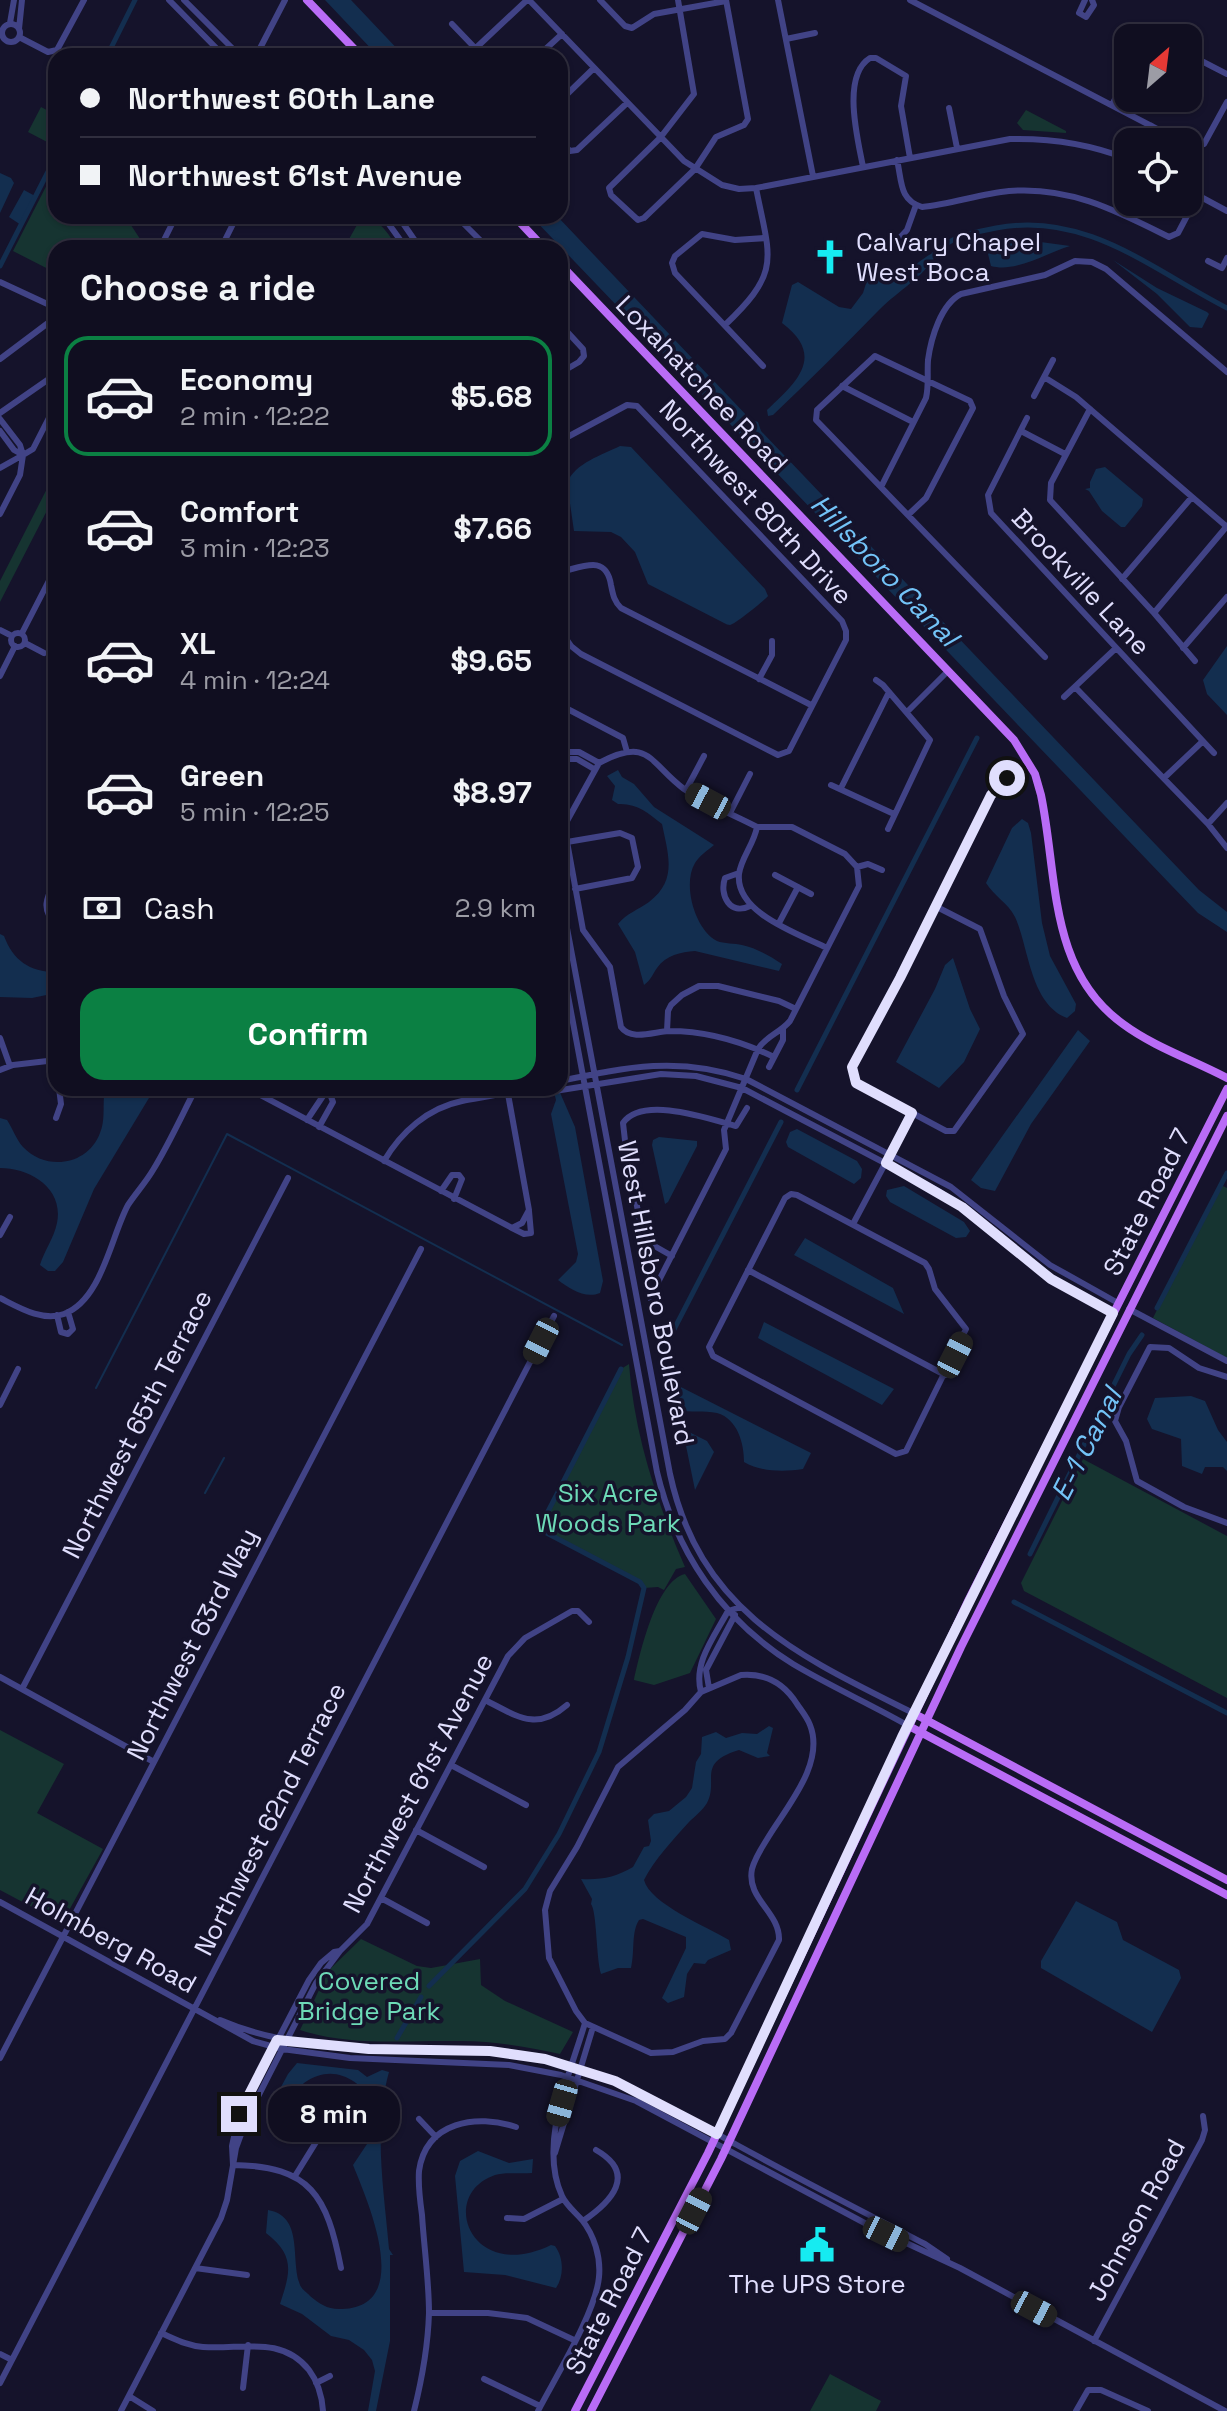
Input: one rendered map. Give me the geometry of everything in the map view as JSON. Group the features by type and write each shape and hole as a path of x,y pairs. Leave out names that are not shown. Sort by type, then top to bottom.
{"main road":[{"path":"307,0 353,48"},
{"path":"522,224 536,240"},
{"name":"Loxahatchee Road","path":"568,272 1014,740 1035,774 1046,818 1063,936 1081,980 1109,1014 1126,1027 1227,1078"},
{"name":"State Road 7","path":"577,2407 715,2138 907,1725 1024,1487 1227,1089"},
{"name":"State Road 7","path":"592,2411 727,2145 1023,1522 1227,1116"},
{"path":"1129,1309 1127,1298 1132,1276"},
{"path":"1115,1338 1121,1314 1118,1303"},
{"path":"1023,1522 1027,1500 1024,1487"},
{"name":"West Hillsboro Boulevard","path":"913,1713 1227,1880"},
{"name":"West Hillsboro Boulevard","path":"907,1725 1227,1895"},
{"path":"1085,1820 1111,1819"},
{"path":"1100,1828 1108,1825 1130,1829"},
{"path":"829,1897 828,1910 832,1924"},
{"path":"812,1932 817,1937 817,1954"}],"street":[{"path":"14,0 14,14 4,26 2,35 7,41 14,41 19,33 22,0"},
{"path":"58,48 84,0"},
{"path":"169,0 216,48"},
{"path":"184,0 232,48"},
{"path":"260,48 285,0"},
{"path":"480,48 528,0 660,138 695,169 722,185 739,189 1001,140 1044,139 1114,155"},
{"path":"600,0 628,28 635,27 654,14 679,9 726,0 748,119 744,125 716,137 695,169 644,218 634,219 611,195 609,188 660,138 694,94 679,9 678,0"},
{"path":"778,0 813,176"},
{"path":"910,0 1156,128"},
{"path":"1085,0 1079,13 1086,17 1094,5 1093,0"},
{"path":"452,24 473,48"},
{"path":"4,26 48,51"},
{"path":"786,39 815,33"},
{"path":"547,48 562,34"},
{"path":"863,167 855,122 854,94 863,62 870,58 876,58 906,76 901,114 910,158"},
{"path":"1202,61 1227,74"},
{"path":"568,93 594,68"},
{"path":"1112,105 1114,101"},
{"path":"1202,145 1227,102"},
{"path":"568,149 577,150 627,103"},
{"path":"949,108 957,148"},
{"path":"897,160 905,196 916,205 926,207 1008,191 1057,192 1114,210"},
{"path":"725,325 761,285 767,264 766,238 756,188"},
{"path":"1202,197 1227,211"},
{"path":"894,244 907,230 916,205"},
{"path":"1126,216 1169,237 1178,233 1187,216"},
{"path":"463,224 478,240"},
{"path":"763,366 675,273 672,266 675,256 698,235 735,240 766,238"},
{"path":"1208,261 1222,268 1227,258"},
{"path":"881,487 926,398 929,388 928,356 942,313 954,298 965,293 1045,275 1071,262 1083,261 1106,269 1227,372"},
{"path":"0,282 48,304"},
{"path":"2,354 48,322"},
{"path":"568,333 583,349 584,356 568,368"},
{"path":"908,515 926,498 973,408 970,401 875,356 814,416 881,487 908,515 1045,657"},
{"path":"1034,396 1053,360"},
{"path":"1044,377 1090,409 1227,526 1154,613"},
{"path":"0,413 48,380"},
{"path":"842,386 913,422"},
{"name":"Northwest 80th Drive","path":"568,437 633,403 842,621 846,640 811,705"},
{"path":"1090,409 1049,486 1052,504 1195,661"},
{"name":"Brookville Lane","path":"1027,418 990,492 989,510 1214,753"},
{"path":"0,419 23,455 20,475 0,514"},
{"path":"0,468 33,449 48,420"},
{"path":"0,431 12,441"},
{"path":"1021,431 1065,454"},
{"path":"1122,579 1192,497"},
{"path":"568,570 597,565 604,567 609,573 613,597 621,608 811,705 789,751 778,755 581,654 568,642"},
{"path":"44,653 25,643 22,633 48,583"},
{"path":"1183,648 1227,597"},
{"path":"0,630 12,636"},
{"path":"22,633 16,632 11,642 15,646 25,643"},
{"path":"759,679 772,655 772,641"},
{"path":"0,676 15,646"},
{"path":"1064,697 1115,649"},
{"path":"907,712 948,671"},
{"path":"876,680 930,740 888,829"},
{"path":"1075,687 1208,824 1227,848"},
{"path":"841,788 889,692"},
{"path":"568,709 623,738 627,752"},
{"path":"1164,778 1202,742"},
{"path":"568,752 579,752 596,766"},
{"path":"568,819 596,766 627,752 648,755 686,790 757,827 792,827 845,854 857,867 859,886 796,1009 783,1029 763,1041 758,1049 726,1123 726,1149 650,1298"},
{"path":"686,790 704,756"},
{"path":"568,759 596,766"},
{"path":"730,813 750,774"},
{"path":"935,906 980,929 1004,996 1023,1034 954,1131 946,1131 856,1083 852,1067 991,795 1007,778"},
{"path":"831,785 894,814"},
{"path":"1208,824 1227,803"},
{"path":"757,827 739,873 740,886 750,906 827,948"},
{"path":"568,842 627,834 632,838 638,867 632,878 575,889"},
{"path":"568,848 583,930 610,967 621,1027 625,1032 633,1035 667,1031 725,1038 774,1057"},
{"path":"857,867 868,864 882,870"},
{"path":"739,873 725,878 722,887 724,895 734,909 750,906"},
{"path":"775,875 811,894"},
{"path":"779,923 798,887"},
{"path":"48,895 45,901 48,916"},
{"name":"West Hillsboro Boulevard","path":"568,934 672,1483 695,1544 714,1575 741,1607 770,1634 794,1652 913,1713"},
{"path":"667,1031 671,1005 699,986 718,986 779,1001 796,1009"},
{"name":"West Hillsboro Boulevard","path":"568,998 662,1492 675,1529 692,1563 731,1614 769,1648 792,1664 907,1725"},
{"path":"769,1067 783,1040 783,1029"},
{"path":"0,1038 10,1066"},
{"path":"0,1070 48,1061"},
{"path":"568,1081 648,1065 674,1064 719,1070 746,1079 965,1196 1050,1265 1118,1303"},
{"path":"568,1084 584,1085 646,1075 678,1074 742,1088 886,1163 962,1207 1051,1279 1113,1313"},
{"path":"56,1118 61,1104 60,1096"},
{"path":"0,1298 35,1314 63,1314 84,1300 114,1244 125,1211 153,1170 192,1096"},
{"path":"262,1096 524,1234 531,1233 529,1210 508,1096"},
{"path":"307,1120 321,1096"},
{"path":"319,1127 333,1102 331,1096"},
{"path":"384,1161 400,1136 437,1110 459,1102 496,1096"},
{"path":"672,1256 644,1240 623,1123 626,1118 646,1112 684,1112 701,1114 736,1126 747,1108"},
{"path":"853,1224 912,1113"},
{"path":"441,1191 452,1175 459,1175 461,1185 454,1199"},
{"name":"Northwest 65th Terrace","path":"22,1689 288,1178"},
{"path":"791,1194 797,1195 853,1224 925,1263 935,1289 966,1329 906,1451 902,1453 896,1454 713,1356 709,1347 785,1198 791,1194"},
{"path":"512,1228 522,1223 529,1210"},
{"path":"0,1235 10,1217"},
{"name":"Northwest 63rd Way","path":"0,2058 421,1249"},
{"path":"748,1270 945,1375"},
{"path":"1129,1309 1227,1361"},
{"name":"Northwest 62nd Terrace","path":"0,2383 554,1316"},
{"path":"1227,1376 1215,1369 1206,1369 1169,1348 1150,1347 1115,1421 1126,1441 1137,1481 1184,1507 1227,1523"},
{"path":"1206,1369 1212,1354"},
{"path":"0,1405 18,1369"},
{"path":"701,1692 697,1678 731,1614 741,1607"},
{"name":"Northwest 61st Avenue","path":"121,2411 227,2200 233,2165 247,2118 286,2041 316,1983 340,1951 367,1924 508,1656 525,1638 572,1611 578,1611 589,1622"},
{"path":"709,1656 706,1670 709,1688"},
{"path":"741,1675 762,1675 773,1679 785,1687 809,1724 813,1739 808,1770 753,1865 752,1888 776,1924 779,1940 725,2039 703,2041 673,2052 651,2053 585,2023 576,2011 549,1958 546,1900 618,1767 709,1688 741,1675"},
{"path":"0,1677 154,1762"},
{"path":"485,1700 519,1718 531,1720 549,1718 567,1705"},
{"path":"451,1765 526,1805"},
{"path":"416,1830 484,1867"},
{"path":"381,1898 427,1923"},
{"name":"Holmberg Road","path":"0,1902 194,2008 256,2035 369,2049 490,2051 534,2057 581,2069 633,2089 715,2138"},
{"name":"Northwest 61st Avenue","path":"233,2165 232,2146 239,2114 309,1980 321,1963 340,1951"},
{"name":"Holmberg Road","path":"204,2013 233,2032 282,2049 376,2060 492,2063 569,2078 642,2104 715,2138"},
{"path":"484,2379 539,2409 591,2307 600,2277 595,2244 583,2221 563,2199 556,2177 552,2140 585,2023"},
{"path":"554,2156 593,2027"},
{"name":"Johnson Road","path":"1094,2341 1202,2140 1205,2130 1203,2116"},
{"path":"295,2176 331,2118"},
{"path":"419,2119 436,2137"},
{"path":"414,2411 427,2345 429,2313 419,2171 422,2161 436,2137 456,2124 495,2120 516,2127"},
{"name":"Johnson Road","path":"715,2138 886,2234 960,2268 1224,2411"},
{"name":"Johnson Road","path":"727,2145 925,2244 960,2268"},
{"path":"583,2221 612,2198 617,2186 614,2163 610,2157 596,2150"},
{"path":"233,2165 266,2166 295,2176 306,2185 324,2205 334,2232 341,2268"},
{"path":"507,2218 524,2219 563,2199"},
{"path":"886,2234 892,2233 913,2243 925,2244"},
{"path":"195,2268 247,2275"},
{"path":"429,2313 488,2313 527,2318 574,2340"},
{"path":"161,2333 203,2347 248,2345 280,2349 304,2364 318,2385 323,2411"},
{"path":"243,2388 248,2345"},
{"path":"0,2354 12,2360"},
{"path":"318,2385 330,2376"},
{"path":"1077,2408 1088,2390 1101,2390 1148,2411"},
{"path":"129,2396 153,2411"},
{"path":"1224,2411 1227,2403"},
{"path":"577,2407 592,2411"}],"green space":[{"path":"41,107 48,111 48,142 28,132"},
{"path":"1026,110 1066,133 1023,130 1017,123"},
{"path":"48,183 48,224 130,224 141,240 48,240 48,269 13,251"},
{"path":"358,224 379,224 392,240 348,240"},
{"path":"48,487 48,509 0,602 0,581"},
{"path":"1219,1184 1227,1188 1227,1358 1153,1318"},
{"name":"Six Acre Woods Park","path":"629,1364 636,1416 648,1468 685,1567 676,1569 664,1590 644,1588 639,1582 539,1529 621,1369"},
{"path":"1083,1459 1227,1536 1227,1698 1024,1591 1021,1583"},
{"path":"685,1574 716,1619 690,1673 654,1685 634,1680 645,1636 658,1603 675,1579"},
{"path":"0,1730 64,1764 37,1813 103,1849 62,1923 0,1890"},
{"name":"Covered Bridge Park","path":"361,1939 417,1966 431,1968 480,1959 481,1985 505,2001 573,2032 560,2054 486,2042 360,2041 300,2030 328,1971"},
{"path":"830,2374 881,2401 876,2411 810,2411"}],"water":[{"path":"325,0 351,0 396,48 370,48"},
{"path":"0,173 14,183 0,213"},
{"path":"24,190 35,196 21,225 9,217"},
{"name":"Hillsboro Canal","path":"539,224 565,224 750,419 758,422 761,431 1199,890 1227,912 1227,932 1198,913 568,255 568,240 554,240"},
{"path":"1026,240 1070,246 1021,265 991,266 988,254 992,245"},
{"path":"940,249 920,275 879,310 773,415 768,416 767,410 797,379 804,358 795,335 782,323 792,285 798,282 839,307 851,309 863,293 868,277 880,279 898,275"},
{"path":"1113,260 1157,288 1207,312 1209,314 1202,328 1190,327 1157,294"},
{"path":"620,446 631,447 765,589 768,596 738,621 727,624 648,584 635,552 621,537 611,532 574,531 568,481 576,470"},
{"path":"1105,467 1143,499 1142,506 1125,527 1102,511 1085,489 1090,488 1096,469"},
{"path":"1227,646 1227,715 1207,694 1203,680"},
{"path":"618,770 654,807 714,845 697,860 691,872 690,894 702,927 717,941 747,946 768,955 782,964 779,971 690,951 665,960 644,985 635,952 618,924 658,894 667,876 668,856 662,824 642,810 612,800 615,786 607,776"},
{"path":"1022,819 1028,823 1031,833 1042,923 1050,956 1076,1004 1075,1011 1067,1018 1045,1001 1032,974 1015,917 986,883 1012,828"},
{"path":"0,934 23,963 48,971 48,995 32,998 0,997"},
{"path":"953,958 980,1029 964,1062 939,1088 896,1062 945,965"},
{"path":"1078,1030 1090,1041 1031,1124 995,1191 981,1188 971,1180"},
{"path":"104,1096 150,1096 94,1189 63,1262 55,1271 48,1271 40,1265 57,1223 55,1200 50,1190 33,1176 0,1168 0,1118 7,1120 23,1147 33,1155 55,1162 77,1158 86,1152 94,1144 103,1124"},
{"path":"555,1096 561,1096 575,1127 603,1281 600,1293 594,1295 578,1292 558,1280 576,1262 578,1254 551,1114"},
{"path":"797,1129 857,1161 862,1169 861,1178 854,1184 788,1147 786,1142 790,1132"},
{"path":"659,1137 697,1141 665,1204 652,1145 653,1140"},
{"path":"904,1186 964,1222 970,1231 966,1237 956,1238 890,1202 886,1196 887,1190"},
{"path":"805,1238 893,1288 904,1314 794,1255"},
{"path":"764,1322 894,1389 882,1405 758,1338"},
{"path":"673,1383 811,1453 803,1469 773,1470 744,1462 741,1440 735,1426 717,1413 677,1410"},
{"path":"1191,1396 1205,1401 1227,1442 1227,1471 1223,1467 1205,1467 1202,1474 1182,1466 1181,1439 1152,1429 1147,1419 1155,1398"},
{"path":"689,1432 707,1441 714,1452 695,1490 685,1441"},
{"path":"769,1726 773,1728 767,1753 770,1756 758,1758 739,1750 718,1761 711,1773 707,1803 664,1850 644,1880 657,1898 668,1906 729,1940 731,1950 705,1964 694,1963 687,1974 684,1997 668,2003 662,1998 686,1948 686,1937 643,1919 639,1920 635,1931 631,1968 618,1968 601,1974 592,1899 581,1879 608,1877 633,1867 651,1841 648,1820 654,1814 669,1811 692,1788 702,1737 716,1732 726,1738 742,1733 757,1734"},
{"path":"1076,1901 1117,1922 1123,1940 1179,1970 1181,1978 1152,2032 1041,1968 1041,1961"},
{"path":"297,2063 358,2070 367,2077 382,2070 389,2072 381,2137 389,2249 393,2255 390,2255 390,2341 376,2411 368,2411 375,2371 372,2360 364,2350 349,2340 331,2336 302,2314 280,2304 288,2266 282,2249 266,2233 268,2210 286,2220 294,2239 300,2285 321,2304 342,2309 364,2304 376,2291 381,2272 375,2225 353,2165 371,2138 374,2102 352,2080 324,2074 300,2087 278,2120 269,2117 268,2111"},
{"path":"478,2151 509,2163 533,2159 532,2173 499,2174 477,2185 468,2200 466,2216 471,2232 483,2245 500,2253 523,2254 555,2246 562,2267 556,2288 505,2275 464,2272 455,2176 460,2161"}],"waterway":[{"path":"111,48 135,0"},
{"path":"0,266 48,172"},
{"path":"935,253 956,238 996,228 1029,225 1059,228 1117,247 1227,308"},
{"path":"797,1090 977,738"},
{"path":"668,1341 781,1122"},
{"path":"96,1388 227,1134 622,1345"},
{"name":"E-1 Canal","path":"1157,1308 1227,1173"},
{"name":"E-1 Canal","path":"1030,1554 1129,1354 1142,1335"},
{"path":"429,1986 525,1889 559,1834 599,1752 628,1657 644,1588 640,1582 539,1529 621,1369"},
{"path":"205,1493 224,1458"},
{"path":"1014,1602 1227,1713"},
{"path":"397,2038 421,1997"}],"place":[{"name":"Calvary Chapel West Boca","path":"830,257"},
{"name":"The UPS Store","path":"817,2245"}],"route":[{"path":"239,2114 277,2040 369,2049 490,2051 545,2059 615,2081 717,2134 902,1737 1113,1313 1064,1288 962,1207 886,1163 912,1113 856,1083 852,1075 852,1067 991,795 1007,778"}]}
